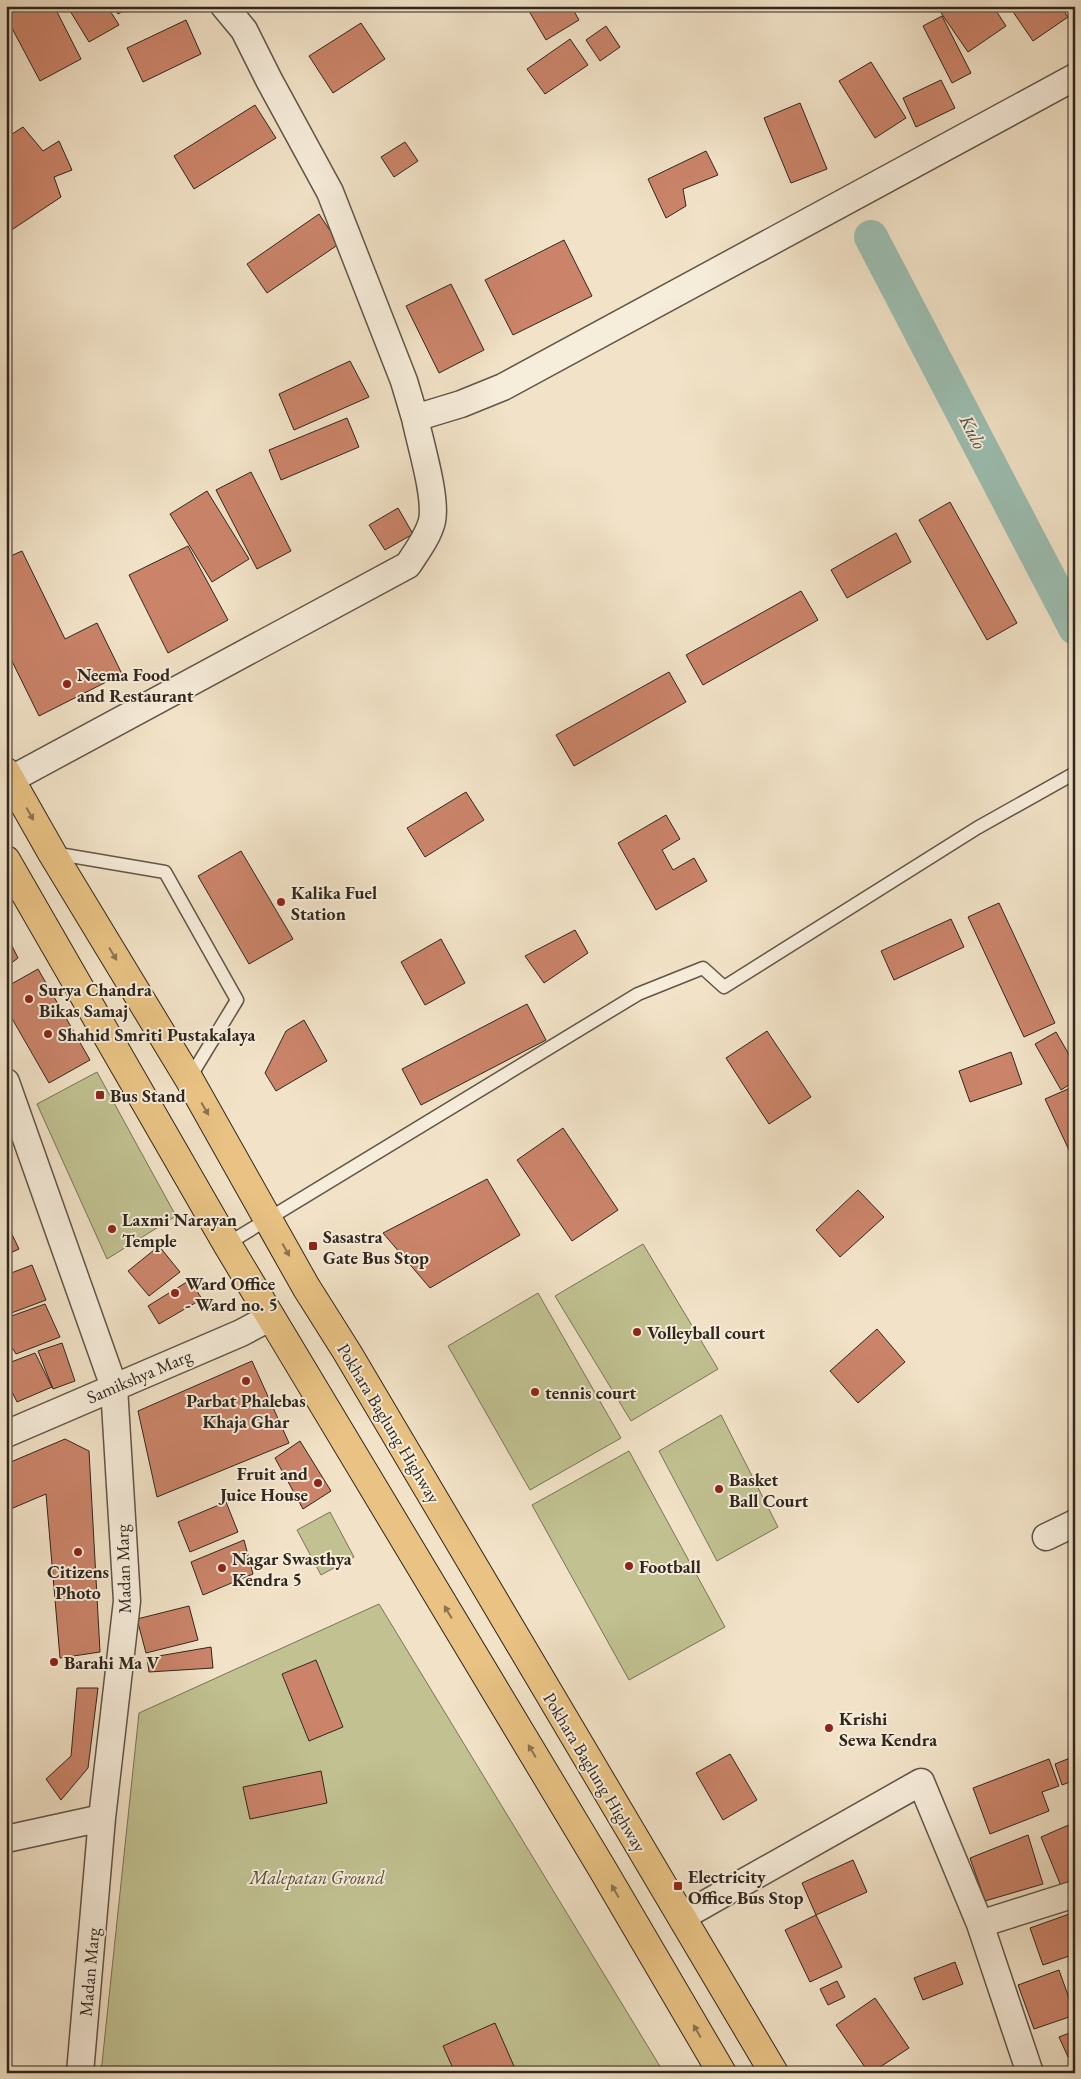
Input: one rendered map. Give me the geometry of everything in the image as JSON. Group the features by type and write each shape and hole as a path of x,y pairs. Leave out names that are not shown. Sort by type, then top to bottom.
{"highway":[{"name":"Pokhara Baglung Highway","path":"8,778 188,1079 306,1288 352,1360 774,2073"},
{"path":"6,860 227,1244 593,1853 722,2073"}],"street":[{"path":"8,778 408,565 425,538 432,522 434,504 415,418 404,381 330,192 244,30 224,6"},
{"path":"415,418 461,404 503,387 1075,77"},
{"name":"Madan Marg","path":"6,1082 13,1117 114,1387 127,1601 102,1818 80,2073"},
{"name":"Samikshya Marg","path":"6,1434 241,1333 271,1318"},
{"path":"1046,1537 1075,1523"},
{"path":"682,1917 921,1782 980,1924 1030,2073"},
{"path":"6,1839 102,1818"},
{"path":"980,1924 1075,1894"}],"lane":[{"path":"227,1244 638,994 703,968 724,987 977,828 1075,774"},
{"path":"52,853 165,872 237,1000 188,1079"}],"green space":[{"path":"97,1072 176,1216 107,1259 37,1104"},
{"name":"Volleyball court","path":"643,1244 718,1369 631,1421 555,1296"},
{"name":"tennis court","path":"538,1293 621,1438 530,1490 448,1346"},
{"name":"Basket Ball Court","path":"721,1415 778,1527 717,1561 659,1451"},
{"name":"Football","path":"629,1451 725,1627 629,1680 532,1505"},
{"path":"330,1512 354,1557 321,1575 297,1530"},
{"name":"Malepatan Ground","path":"379,1604 664,2073 101,2073 139,1713"}],"building":[{"path":"6,6 54,6 81,59 40,81 6,17"},
{"path":"67,6 107,6 119,25 89,42"},
{"path":"114,6 132,6 118,14"},
{"path":"526,6 571,6 579,20 546,40"},
{"path":"993,6 1006,26 968,52 937,7"},
{"path":"1009,6 1060,6 1068,17 1033,41"},
{"path":"1065,6 1075,6 1075,21"},
{"path":"942,16 971,73 952,83 923,26"},
{"path":"186,20 201,54 143,82 127,48"},
{"path":"361,23 385,59 333,93 309,56"},
{"path":"606,26 620,47 600,61 586,40"},
{"path":"570,39 588,65 545,94 527,69"},
{"path":"871,62 906,118 875,138 839,81"},
{"path":"941,80 955,108 916,127 903,98"},
{"path":"800,103 827,169 791,183 764,118"},
{"path":"255,105 276,138 194,189 174,156"},
{"path":"23,127 43,151 59,141 72,170 54,177 61,197 10,231 6,225 6,138"},
{"path":"405,142 418,161 394,177 381,157"},
{"path":"706,151 718,175 683,189 686,206 666,218 648,179"},
{"path":"319,214 339,244 267,293 247,264"},
{"path":"564,240 592,296 513,335 485,280"},
{"path":"451,284 484,350 439,373 406,306"},
{"path":"350,361 369,397 294,430 279,394"},
{"path":"347,418 359,447 281,480 269,450"},
{"path":"251,472 291,551 257,569 216,490"},
{"path":"207,491 249,559 212,582 170,514"},
{"path":"950,502 1017,623 987,640 919,520"},
{"path":"398,508 413,534 385,550 369,525"},
{"path":"896,533 911,562 847,598 831,570"},
{"path":"188,546 228,620 168,653 129,575"},
{"path":"22,551 65,639 97,623 122,674 39,716 6,649 6,558"},
{"path":"801,591 818,620 703,685 686,655"},
{"path":"669,672 686,702 574,766 556,735"},
{"path":"466,792 484,820 425,857 407,828"},
{"path":"666,815 680,839 662,850 673,870 694,858 707,881 656,910 618,843"},
{"path":"241,851 293,939 249,964 198,876"},
{"path":"999,903 1055,1023 1024,1037 968,917"},
{"path":"951,919 964,947 894,980 881,951"},
{"path":"575,930 588,953 544,983 525,956"},
{"path":"6,934 18,958 6,967"},
{"path":"441,939 465,983 425,1005 401,962"},
{"name":"Shahid Smriti Pustakalaya","path":"38,969 90,1060 49,1083 6,1008 6,987"},
{"path":"527,1004 546,1040 421,1105 402,1069"},
{"path":"304,1020 327,1061 276,1091 265,1073 286,1031"},
{"path":"767,1031 811,1097 769,1124 726,1058"},
{"path":"1056,1032 1075,1065 1075,1081 1061,1090 1035,1044"},
{"path":"1011,1052 1022,1084 970,1102 959,1071"},
{"path":"1075,1086 1075,1147 1069,1150 1045,1099"},
{"path":"563,1128 618,1210 572,1241 517,1160"},
{"path":"487,1179 520,1235 430,1288 383,1233"},
{"path":"858,1190 884,1217 840,1257 816,1230"},
{"path":"9,1228 19,1249 6,1255 6,1230"},
{"path":"159,1246 180,1272 149,1296 128,1271"},
{"path":"32,1265 46,1300 6,1315 6,1275"},
{"path":"190,1280 202,1299 159,1324 148,1306"},
{"path":"45,1304 60,1337 16,1354 8,1341 6,1342 6,1318"},
{"path":"877,1329 905,1362 858,1403 830,1371"},
{"path":"62,1343 75,1381 53,1389 38,1351"},
{"path":"35,1353 52,1387 17,1402 6,1380 6,1364"},
{"path":"252,1361 289,1443 157,1497 138,1411"},
{"path":"65,1439 89,1451 100,1652 60,1658 46,1494 6,1511 6,1464"},
{"path":"300,1441 331,1491 303,1509 275,1458"},
{"path":"226,1502 238,1532 190,1552 178,1522"},
{"name":"Nagar Swasthya Kendra 5","path":"244,1540 253,1574 203,1595 191,1562"},
{"path":"189,1606 198,1640 146,1653 137,1619"},
{"path":"211,1647 213,1668 149,1672 147,1658"},
{"path":"316,1660 343,1727 309,1741 282,1674"},
{"path":"77,1688 98,1688 88,1768 61,1800 46,1779 71,1756"},
{"path":"730,1754 757,1800 723,1820 696,1773"},
{"path":"1075,1756 1075,1780 1062,1785 1055,1764"},
{"path":"1049,1759 1059,1786 1042,1792 1049,1811 990,1834 973,1788"},
{"path":"321,1771 327,1803 250,1819 243,1787"},
{"path":"1071,1824 1075,1833 1075,1881 1061,1886 1041,1837"},
{"path":"1028,1835 1043,1884 985,1901 970,1858"},
{"path":"853,1860 867,1892 816,1915 802,1883"},
{"path":"1075,1912 1075,1954 1043,1965 1030,1928"},
{"path":"816,1915 842,1967 810,1982 785,1930"},
{"path":"955,1962 963,1984 923,2000 914,1978"},
{"path":"1059,1970 1075,2015 1034,2029 1018,1985"},
{"path":"837,1981 845,1997 828,2005 820,1989"},
{"path":"875,1998 909,2048 869,2073 836,2025"},
{"path":"495,2023 517,2073 455,2073 443,2046"},
{"path":"1075,2031 1075,2054 1068,2057 1059,2037"}],"waterway":[{"name":"Kulo","path":"871,237 1075,628"}],"place":[{"name":"Neema Food and Restaurant","path":"67,684"},
{"name":"Kalika Fuel Station","path":"281,902"},
{"name":"Surya Chandra Bikas Samaj","path":"29,999"},
{"name":"Shahid Smriti Pustakalaya","path":"48,1034"},
{"name":"Bus Stand","path":"100,1095"},
{"name":"Laxmi Narayan Temple","path":"112,1229"},
{"name":"Sasastra Gate Bus Stop","path":"313,1246"},
{"name":"Ward Office - Ward no. 5","path":"175,1293"},
{"name":"Volleyball court","path":"637,1332"},
{"name":"Parbat Phalebas Khaja Ghar","path":"246,1381"},
{"name":"tennis court","path":"535,1392"},
{"name":"Fruit and Juice House","path":"318,1483"},
{"name":"Basket Ball Court","path":"719,1489"},
{"name":"Citizens Photo","path":"78,1552"},
{"name":"Football","path":"629,1566"},
{"name":"Nagar Swasthya Kendra 5","path":"222,1568"},
{"name":"Barahi Ma V","path":"54,1662"},
{"name":"Krishi Sewa Kendra","path":"829,1728"},
{"name":"Electricity Office Bus Stop","path":"678,1886"}]}
